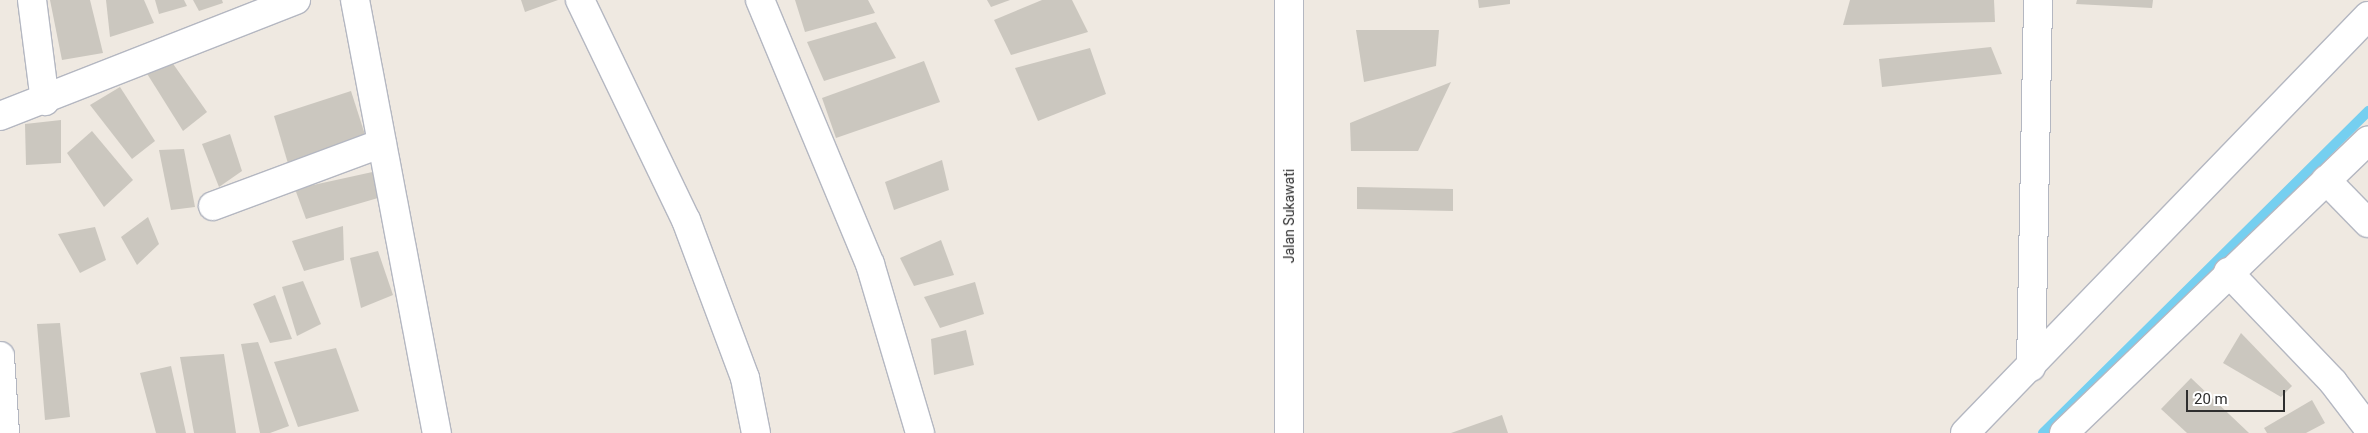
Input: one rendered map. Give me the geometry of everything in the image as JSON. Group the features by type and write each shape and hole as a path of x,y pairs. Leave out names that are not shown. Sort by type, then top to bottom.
{"street":[{"path":"32,0 45,102"},
{"path":"0,116 45,102 296,0"},
{"path":"355,0 437,433"},
{"path":"580,0 686,220 745,378 756,433"},
{"path":"760,0 870,264 920,433"},
{"name":"Jalan Sukawati","path":"1289,0 1289,433"},
{"path":"2031,367 2038,0"},
{"path":"1964,433 2031,367 2368,16"},
{"path":"2064,433 2228,272 2368,140"},
{"path":"213,206 382,144"},
{"path":"2326,180 2368,223"},
{"path":"2228,272 2333,382 2368,428"},
{"path":"0,356 5,433"}],"building":[{"path":"50,0 90,0 103,53 62,60"},
{"path":"106,0 144,0 154,23 110,37"},
{"path":"155,0 184,0 187,6 159,14"},
{"path":"193,0 222,0 223,3 199,11"},
{"path":"521,0 558,0 525,12"},
{"path":"795,0 868,0 875,13 805,32"},
{"path":"987,0 1010,0 991,7"},
{"path":"1042,0 1072,0 1088,32 1011,55 994,20"},
{"path":"1478,0 1510,0 1510,4 1479,8"},
{"path":"1850,0 1994,0 1995,22 1843,25"},
{"path":"2077,0 2153,0 2152,8 2076,4"},
{"path":"876,22 896,58 824,81 807,42"},
{"path":"1356,30 1439,30 1436,66 1364,82"},
{"path":"1991,47 2002,74 1882,87 1879,59"},
{"path":"1090,48 1106,94 1038,121 1015,68"},
{"path":"169,58 207,112 183,131 146,72"},
{"path":"924,61 940,102 836,138 822,98"},
{"path":"1451,82 1418,151 1351,151 1350,123"},
{"path":"120,87 155,141 132,159 90,105"},
{"path":"351,91 367,141 289,167 274,116"},
{"path":"61,120 61,163 26,165 25,124"},
{"path":"92,131 133,180 104,207 67,153"},
{"path":"230,134 242,171 219,187 202,144"},
{"path":"184,149 195,207 171,210 159,150"},
{"path":"942,160 949,190 894,210 885,182"},
{"path":"377,171 378,198 306,219 295,189"},
{"path":"1357,187 1453,189 1453,211 1357,209"},
{"path":"148,217 159,244 137,265 121,237"},
{"path":"343,226 344,260 304,271 292,241"},
{"path":"95,227 106,260 80,273 58,234"},
{"path":"941,240 954,275 914,286 900,258"},
{"path":"378,251 393,295 361,308 350,258"},
{"path":"303,281 321,324 297,336 282,287"},
{"path":"975,282 984,314 940,328 924,297"},
{"path":"275,295 292,339 270,343 253,304"},
{"path":"60,323 70,417 45,420 37,324"},
{"path":"966,330 974,365 934,375 931,339"},
{"path":"2241,333 2292,386 2281,397 2223,363"},
{"path":"258,342 289,426 270,433 260,433 241,344"},
{"path":"336,348 359,411 298,427 274,362"},
{"path":"224,354 236,433 194,433 180,357"},
{"path":"171,366 186,433 156,433 140,373"},
{"path":"2191,378 2249,433 2187,433 2161,409"},
{"path":"2312,400 2325,423 2306,433 2267,433 2264,428"},
{"path":"1502,415 1508,433 1451,433"}],"waterway":[{"path":"2043,433 2368,111"}]}
